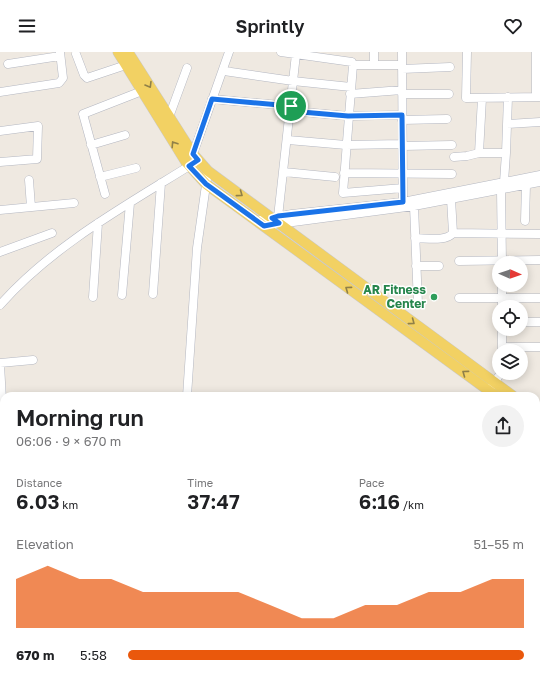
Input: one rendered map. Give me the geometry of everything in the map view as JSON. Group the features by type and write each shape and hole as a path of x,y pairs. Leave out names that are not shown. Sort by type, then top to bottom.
{"main road":[{"path":"118,52 189,166 206,184 490,391"},
{"path":"128,52 195,157 208,171 277,219 490,391"}],"street":[{"path":"0,305 47,261 98,223 189,166 195,157 212,99 224,70 229,52"},
{"path":"281,52 349,61 352,62 353,65 450,67"},
{"path":"374,52 374,65"},
{"path":"402,52 403,202"},
{"path":"467,52 466,98 538,97 536,52"},
{"path":"0,92 59,83 63,78 60,54 8,64"},
{"path":"76,54 84,75 87,78 126,65"},
{"path":"277,219 288,140 296,54"},
{"path":"353,65 343,193 404,188"},
{"path":"169,117 187,68"},
{"path":"224,70 351,91 450,94"},
{"path":"105,194 83,117 85,112 142,91"},
{"path":"502,256 502,186 506,153 508,97"},
{"path":"480,153 482,98"},
{"path":"212,99 348,116 447,119"},
{"path":"507,124 540,122"},
{"path":"0,130 38,126 37,159 0,162"},
{"path":"91,145 125,136"},
{"path":"288,140 346,145 452,145"},
{"path":"454,157 480,153 506,153"},
{"path":"100,178 136,168"},
{"path":"187,392 197,248 208,171"},
{"path":"284,172 335,177"},
{"path":"344,173 452,174"},
{"path":"277,219 414,206 451,199 540,175"},
{"path":"28,180 31,207"},
{"path":"260,223 277,219 403,202 502,186 526,185 540,182"},
{"path":"153,294 161,183"},
{"path":"525,221 526,185"},
{"path":"451,199 453,233"},
{"path":"0,210 74,203"},
{"path":"122,295 130,203"},
{"path":"414,206 418,304"},
{"path":"93,297 98,223"},
{"path":"0,252 52,233"},
{"path":"415,238 444,238 453,233 501,235 540,234"},
{"path":"528,261 540,260"},
{"path":"459,261 492,262"},
{"path":"416,266 439,266"},
{"path":"502,292 502,297"},
{"path":"459,298 540,298"},
{"path":"528,322 540,322"},
{"path":"528,348 540,347"},
{"path":"1,392 0,364 33,360"},
{"path":"490,391 497,380"}],"place":[{"name":"AR Fitness Center","path":"434,297"}],"route":[{"path":"212,99 291,106 290,111 348,116 402,115 403,202 278,216 272,218 279,223 264,226 206,184 189,166 198,160 193,154 212,99"}]}
